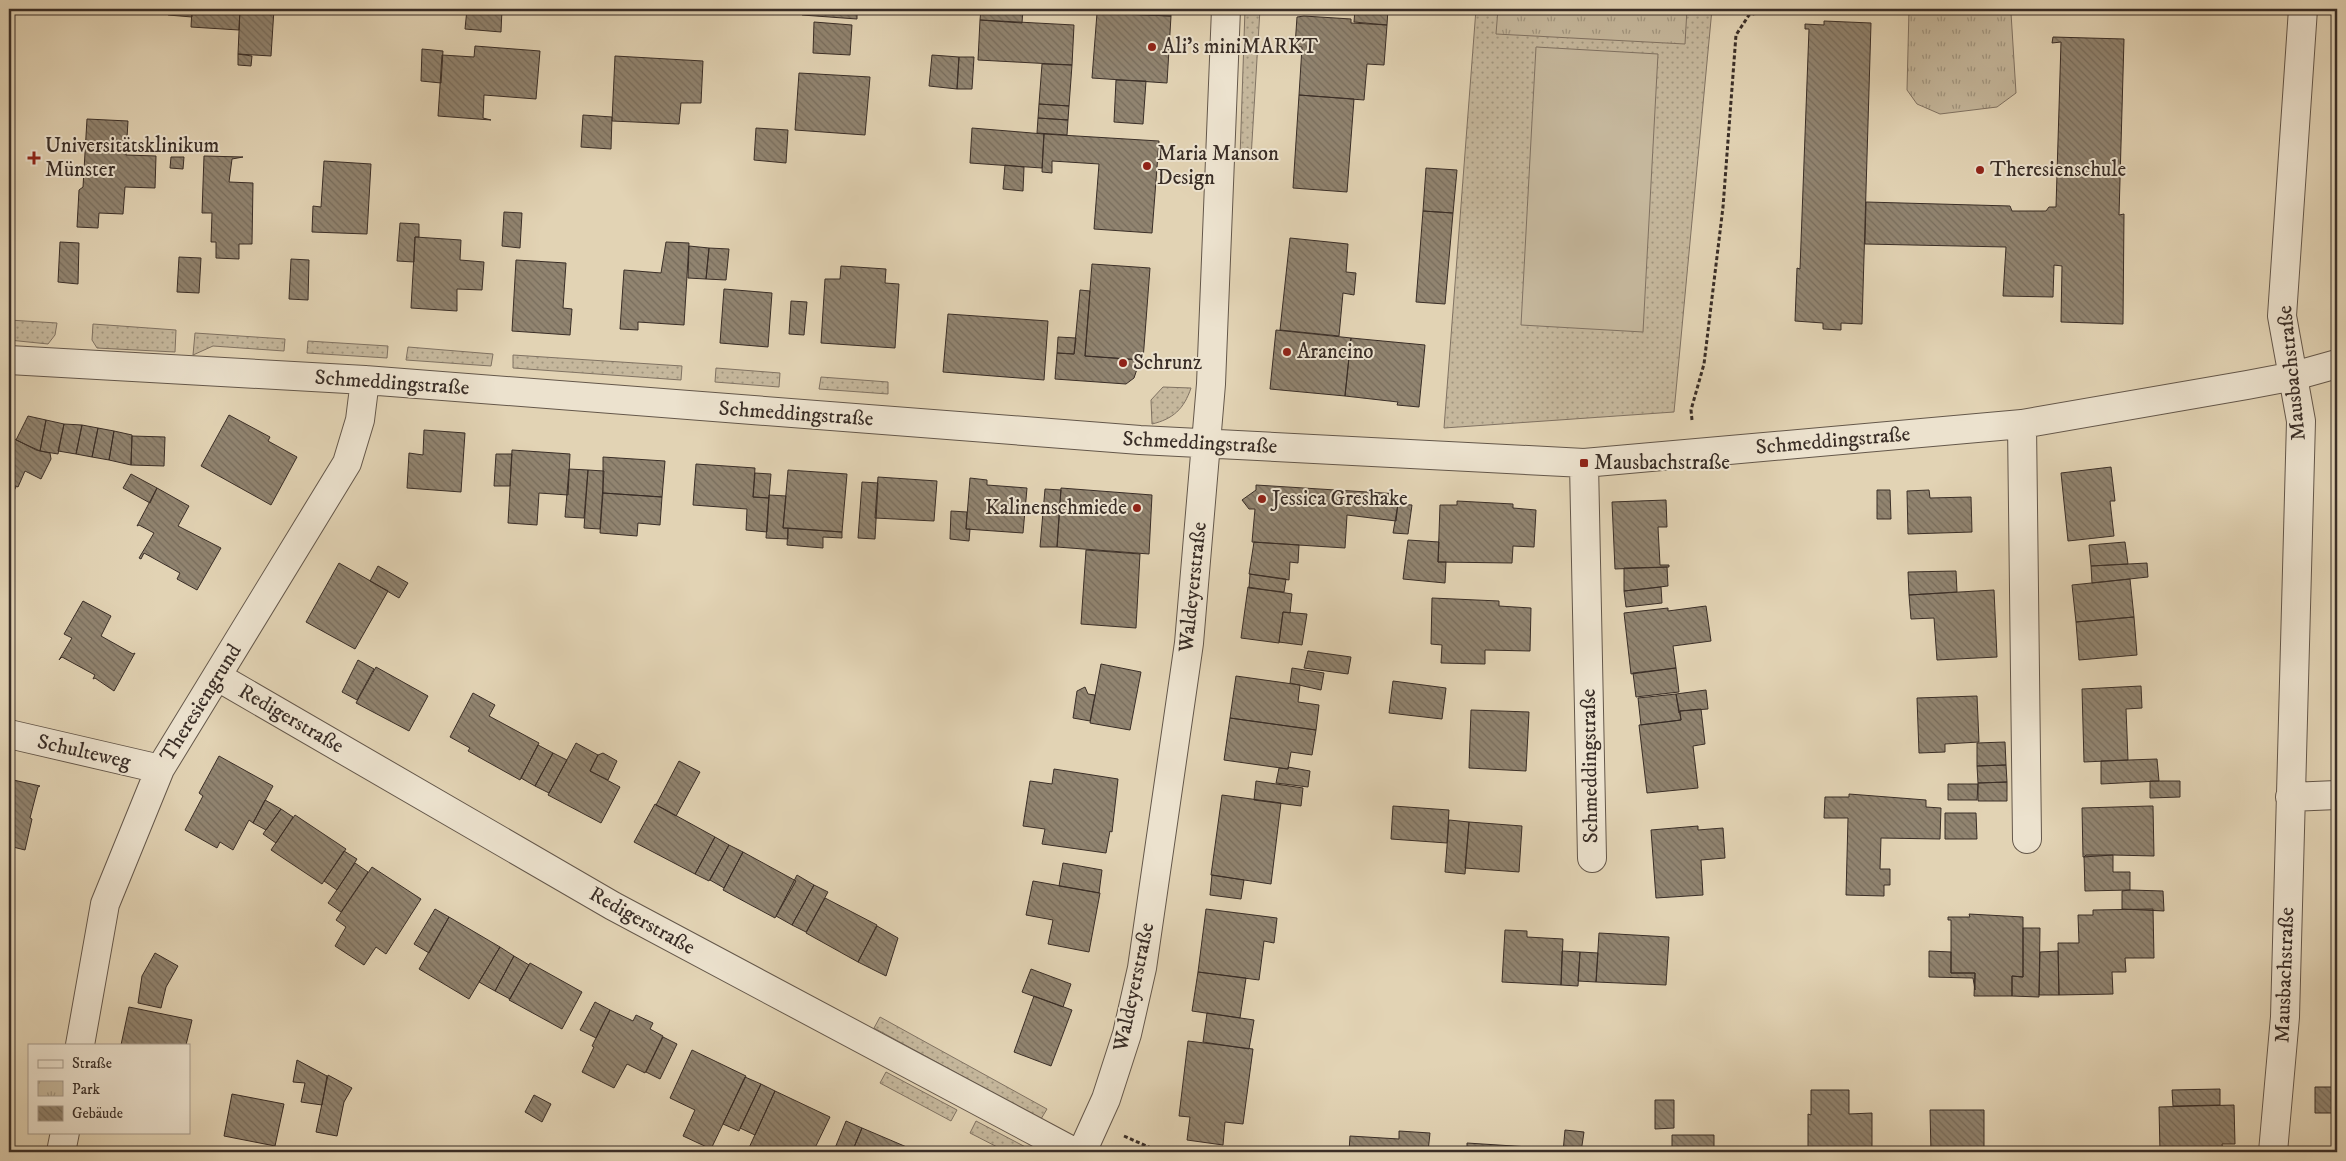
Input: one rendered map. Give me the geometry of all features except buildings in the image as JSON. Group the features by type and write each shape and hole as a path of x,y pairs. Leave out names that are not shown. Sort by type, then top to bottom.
{"street":[{"name":"Waldeyerstraße","path":"1082,1152 1096,1123 1127,1034 1142,968 1188,643 1207,444 1221,180 1226,9"},
{"name":"Mausbachstraße","path":"2273,1152 2285,1017 2302,421 2282,316 2303,9"},
{"name":"Schmeddingstraße","path":"9,360 365,380 1207,444 1584,463 2022,424 2294,376 2337,364"},
{"name":"Theresiengrund","path":"80,1044 105,904 160,769 348,463 360,420 365,380"},
{"path":"2022,424 2026,839"},
{"name":"Schmeddingstraße","path":"1584,463 1592,858"},
{"name":"Redigerstraße","path":"218,677 613,906 1074,1152"},
{"name":"Schulteweg","path":"9,734 160,769"},
{"path":"2290,797 2337,795"},
{"path":"61,1152 65,1134"}],"path":[{"path":"1697,453 1690,410 1704,364 1722,217 1736,35 1749,15 1772,9"},
{"path":"1096,1123 1160,1152"}],"green space":[{"path":"1245,9 1260,9 1251,158 1240,158"},
{"path":"1476,9 1712,9 1674,412 1444,428"},
{"path":"1498,9 1687,9 1685,44 1496,34"},
{"path":"1909,9 2011,13 2016,93 1997,107 1940,114 1917,104 1907,90"},
{"path":"1536,47 1658,54 1643,332 1521,325"},
{"path":"9,320 57,323 55,335 48,344 9,340"},
{"path":"93,324 176,330 175,352 97,348 92,340"},
{"path":"195,333 285,339 284,351 213,346 193,355"},
{"path":"308,341 388,346 387,358 307,353"},
{"path":"408,347 493,354 491,366 406,360"},
{"path":"513,355 682,366 681,380 513,368"},
{"path":"716,368 780,373 779,387 715,382"},
{"path":"821,377 888,382 888,394 819,389"},
{"path":"1163,387 1191,388 1185,402 1177,412 1166,419 1152,424 1151,400"},
{"path":"880,1017 1047,1109 1041,1119 874,1028"},
{"path":"886,1072 957,1110 951,1121 880,1083"},
{"path":"976,1121 1035,1152 1007,1152 970,1133"}],"place":[{"name":"Ali's miniMARKT","path":"1152,47"},
{"name":"Universitätsklinikum Münster","path":"34,158"},
{"name":"Maria Manson Design","path":"1147,166"},
{"name":"Theresienschule","path":"1980,170"},
{"name":"Arancino","path":"1287,352"},
{"name":"Schrunz","path":"1123,363"},
{"name":"Mausbachstraße","path":"1584,463"},
{"name":"Jessica Greshake","path":"1262,499"},
{"name":"Kalinenschmiede","path":"1137,508"}]}
